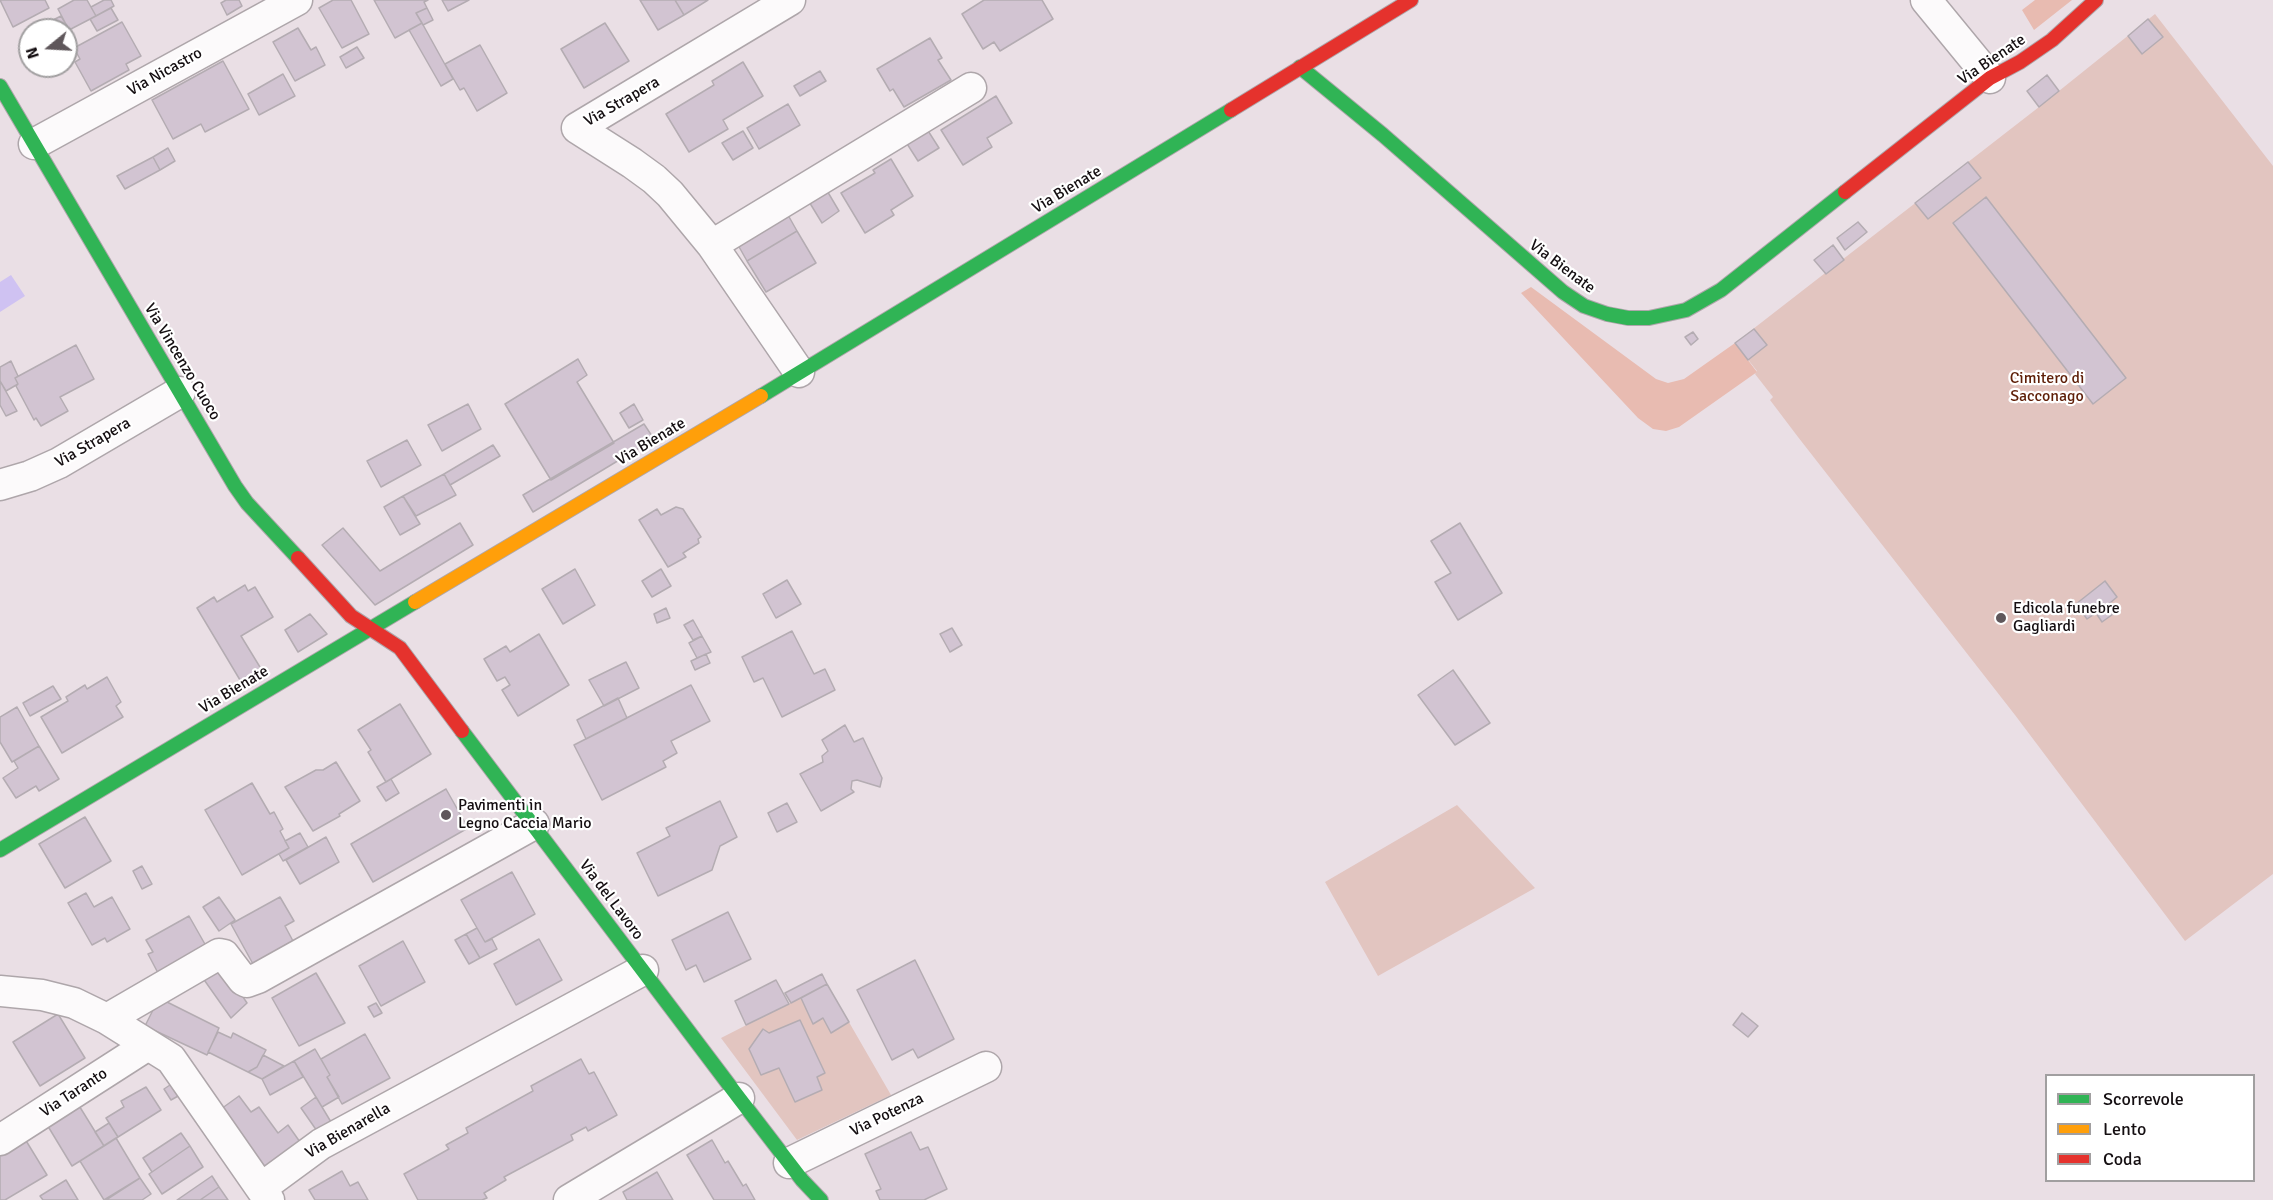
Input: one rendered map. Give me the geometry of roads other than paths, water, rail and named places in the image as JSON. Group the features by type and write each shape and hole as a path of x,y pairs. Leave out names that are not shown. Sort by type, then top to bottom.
{"street":[{"name":"Via Nicastro","path":"34,144 297,0"},
{"name":"Via Strapera","path":"790,0 577,128 654,179 678,203 712,245 799,372"},
{"path":"1300,67 1411,0"},
{"path":"1926,0 1990,78"},
{"name":"Via Bienate","path":"0,850 799,372 1300,67 1383,135 1563,292 1595,311 1628,318 1675,314 1715,295 1990,78 2020,62 2052,40 2096,0"},
{"name":"Via Vincenzo Cuoco","path":"0,86 235,486 247,503 351,616 369,628"},
{"path":"712,245 972,88"},
{"name":"Via Strapera","path":"0,485 30,476 59,463 180,392"},
{"name":"Via del Lavoro","path":"369,628 400,648 739,1098 821,1200"},
{"path":"107,1019 219,954 224,955 243,980 248,982 258,978 534,824"},
{"name":"Via Bienarella","path":"0,991 57,998 91,1009 171,1059 265,1194 321,1144 643,970"},
{"name":"Via Taranto","path":"0,1140 148,1045"},
{"name":"Via Potenza","path":"789,1163 986,1066"},
{"path":"569,1200 739,1098"}],"place":[{"name":"Edicola funebre Gagliardi","path":"2001,618"},
{"name":"Pavimenti in Legno Caccia Mario","path":"446,815"}],"park label":[{"name":"Cimitero di Sacconago","path":"2047,388"}]}
